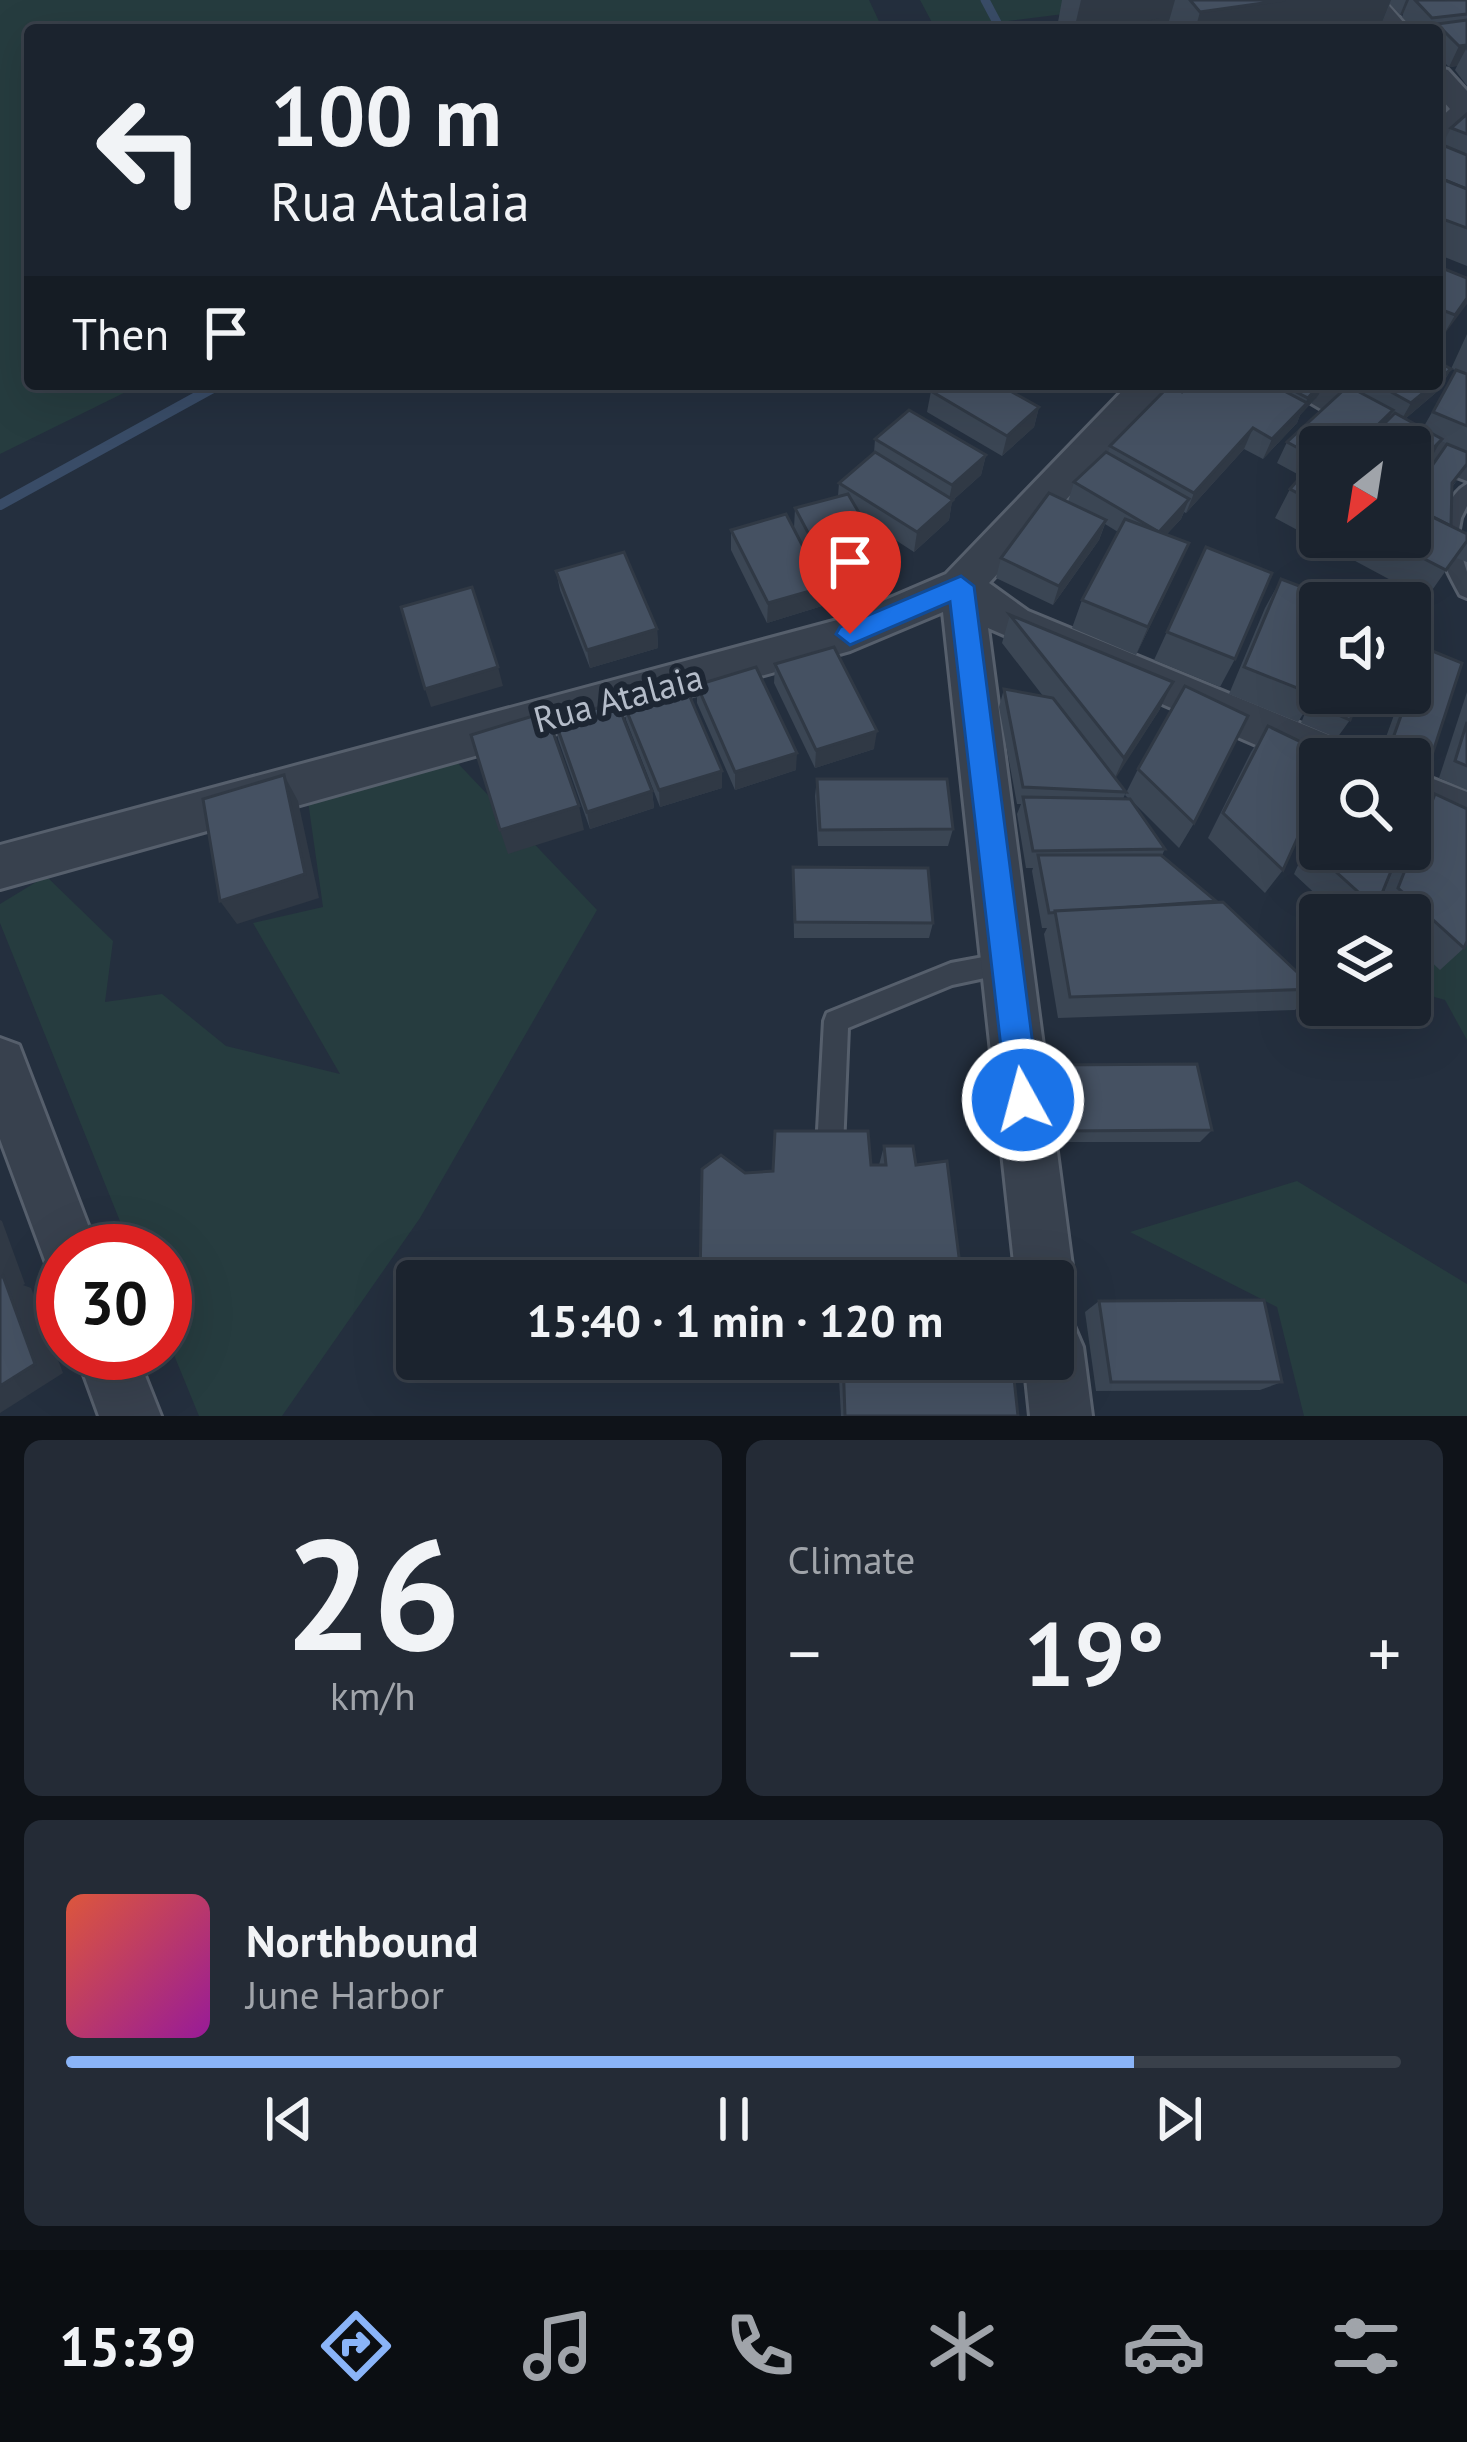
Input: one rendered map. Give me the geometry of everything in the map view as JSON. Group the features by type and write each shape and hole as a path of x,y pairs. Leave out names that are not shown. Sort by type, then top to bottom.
{"street":[{"path":"1368,0 1390,24"},
{"path":"1443,83 1467,110 1443,132"},
{"name":"Rua Atalaia","path":"0,867 850,634 961,586 1121,411 1147,390"},
{"path":"1317,390 1409,443 1467,467"},
{"path":"961,586 1013,623 1299,743"},
{"path":"961,586 1042,1260"},
{"path":"1431,799 1467,814"},
{"path":"0,1064 59,1224"},
{"path":"116,1380 130,1416"},
{"path":"1057,1380 1061,1416"}],"lane":[{"path":"1467,491 1449,515 1446,553 1467,590"},
{"path":"830,1148 836,1021 951,974 1007,964"}],"green space":[{"path":"0,0 869,0 880,24 24,24 24,390 130,390 0,454"},
{"path":"920,0 1175,0 984,24 933,24"},
{"path":"449,754 597,910 420,1218 282,1416 199,1416 184,1380 192,1380 192,1224 121,1224 0,923 0,904 46,876 113,941 105,1002 162,994 226,1046 340,1074 253,923 323,907 307,794"},
{"path":"1467,925 1467,1040 1445,1000 1431,996 1431,926"},
{"path":"1297,1181 1467,1284 1467,1416 1304,1416 1277,1307 1130,1232"}],"building":[{"path":"1190,0 1285,0 1200,12"},
{"path":"1415,0 1467,0 1467,14 1432,18"},
{"path":"1467,20 1467,45 1459,46 1443,24 1437,24"},
{"path":"1467,114 1467,134 1451,128"},
{"path":"1443,148 1467,155 1467,189 1443,179"},
{"path":"1443,179 1467,189 1467,228 1443,219"},
{"path":"1443,268 1467,278 1467,298 1455,315 1443,310"},
{"path":"1456,370 1467,374 1467,426 1433,412"},
{"path":"1009,390 1039,407 1007,436 931,391"},
{"path":"1165,390 1282,390 1307,403 1272,439 1253,428 1194,493 1110,446"},
{"path":"1344,390 1356,390 1393,410 1377,426 1304,426"},
{"path":"1388,390 1427,390 1411,403"},
{"path":"909,410 986,455 952,485 875,439"},
{"path":"1395,413 1418,426 1382,426"},
{"path":"1299,431 1299,449 1287,442"},
{"path":"1431,433 1442,439 1431,450"},
{"path":"1447,444 1467,452 1467,464 1452,483 1451,526 1431,516 1431,467"},
{"path":"875,452 953,500 917,532 839,483"},
{"path":"1106,452 1189,499 1159,532 1074,482"},
{"path":"1049,493 1106,520 1059,586 1001,558"},
{"path":"848,494 889,564 833,580 795,508"},
{"path":"786,514 824,587 768,603 731,530"},
{"path":"1431,516 1467,534 1446,570 1423,558 1431,558"},
{"path":"1125,519 1189,543 1148,627 1082,600"},
{"path":"1206,547 1272,573 1235,659 1167,632"},
{"path":"624,552 657,629 587,650 556,571"},
{"path":"1281,579 1299,586 1299,689 1244,667"},
{"path":"472,587 498,667 425,689 401,607"},
{"path":"1010,615 1173,682 1124,758"},
{"path":"834,647 877,731 816,750 775,664"},
{"path":"1431,650 1462,663 1431,758 1431,738 1393,738 1402,714 1431,714"},
{"path":"756,667 797,753 735,772 697,685"},
{"path":"684,683 722,771 659,790 623,702"},
{"path":"1185,686 1248,716 1194,823 1138,769"},
{"path":"1004,689 1053,698 1126,792 1023,787"},
{"path":"617,702 652,791 587,812 555,721"},
{"path":"546,712 579,806 500,830 471,735"},
{"path":"1467,722 1467,766 1455,761"},
{"path":"1268,726 1299,741 1299,835 1283,870 1223,813"},
{"path":"284,775 305,874 220,901 203,799"},
{"path":"817,779 947,779 953,829 820,830"},
{"path":"1435,794 1467,809 1464,948 1431,918 1431,894 1405,894 1398,888 1405,870 1431,870"},
{"path":"1023,797 1130,799 1165,849 1033,851"},
{"path":"1038,855 1161,855 1216,901 1049,913"},
{"path":"793,867 928,868 933,923 795,922"},
{"path":"1334,870 1391,870 1382,894 1361,894"},
{"path":"1223,902 1299,974 1299,990 1070,997 1055,911"},
{"path":"1197,1064 1212,1130 1059,1131 1050,1065"},
{"path":"775,1131 868,1131 871,1165 886,1165 884,1146 913,1146 916,1165 947,1161 959,1260 700,1260 702,1169 721,1155 745,1173 773,1171"},
{"path":"3,1276 35,1364 0,1386 0,1278"},
{"path":"1264,1300 1282,1382 1111,1382 1099,1301"},
{"path":"844,1380 1014,1380 1018,1416 845,1416"}],"waterway":[{"path":"985,0 998,24"},
{"path":"0,505 209,390"}],"route":[{"path":"850,634 961,586 1023,1100"}]}
